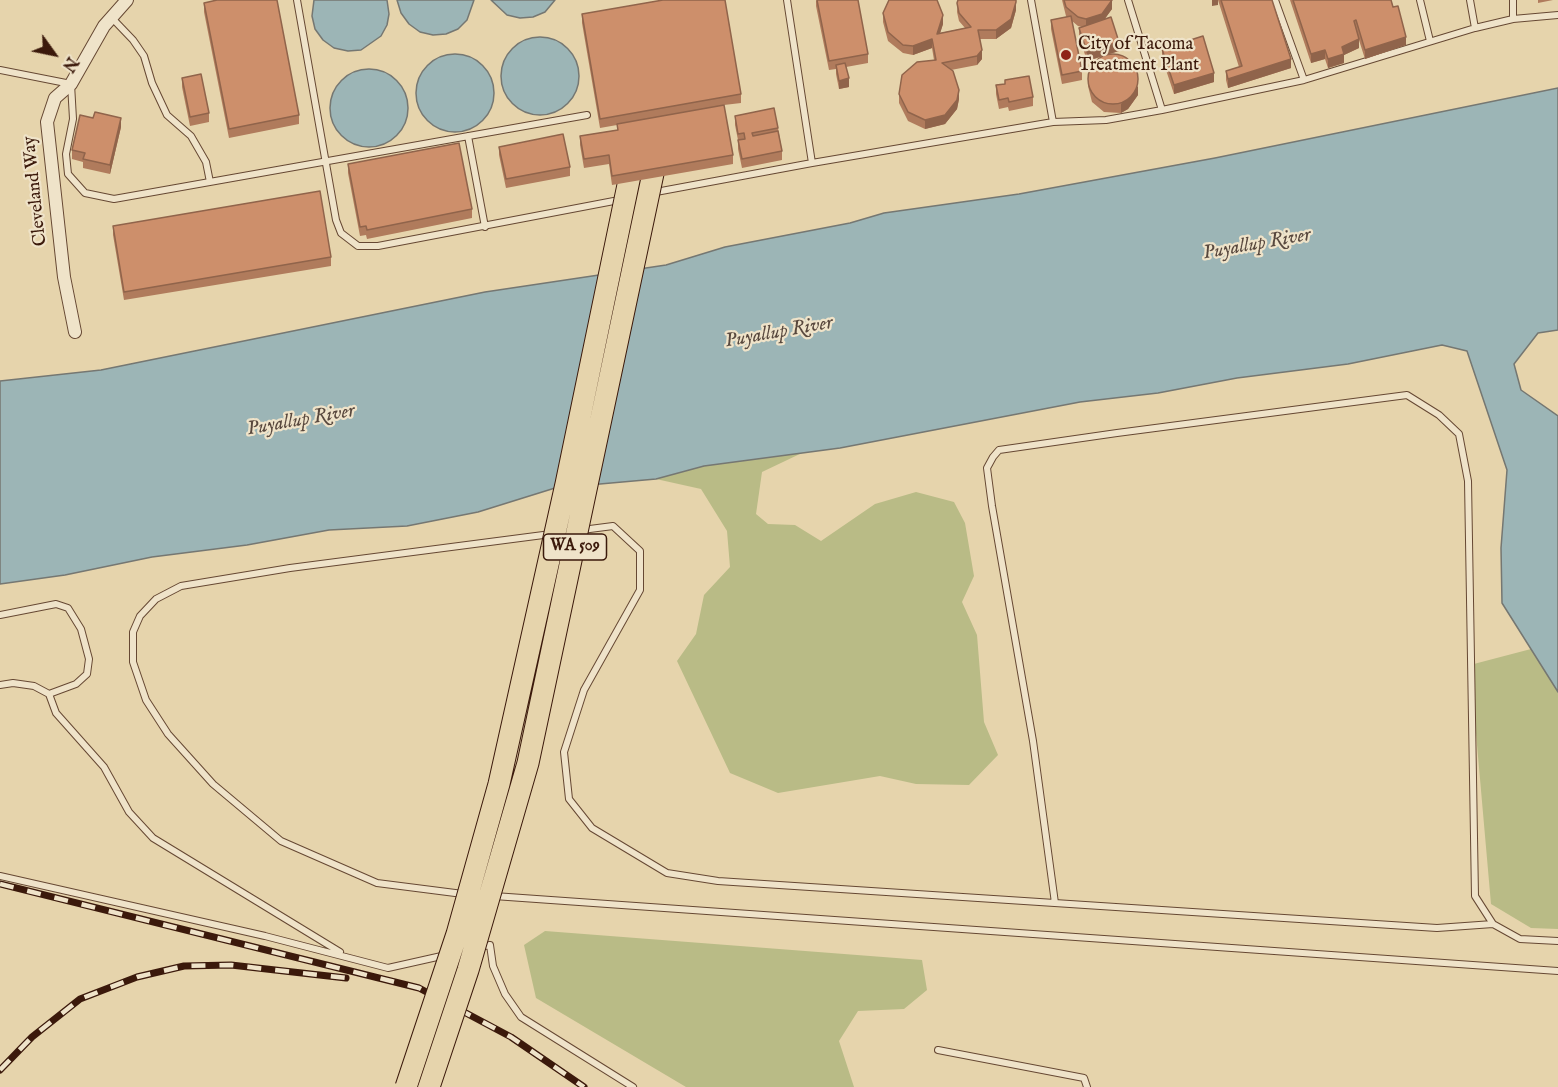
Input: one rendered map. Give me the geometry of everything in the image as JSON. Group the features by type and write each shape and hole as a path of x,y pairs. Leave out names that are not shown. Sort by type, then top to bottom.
{"highway":[{"name":"WA 509","path":"406,1087 457,934 500,784 566,484 638,136"},
{"name":"WA 509","path":"429,1087 468,970 528,763 661,136"}],"street":[{"name":"Cleveland Way","path":"75,332 64,277 47,122 55,98 71,84 111,17 128,0"}],"lane":[{"path":"297,0 336,220 341,233 358,246 378,246 812,163 1053,122 1106,120 1162,110 1304,80 1475,28 1513,20 1558,15"},
{"path":"787,0 812,163"},
{"path":"1031,0 1053,122"},
{"path":"1128,0 1162,110"},
{"path":"1275,0 1304,80"},
{"path":"1420,0 1430,41"},
{"path":"1470,0 1475,28"},
{"path":"1513,0 1513,20"},
{"path":"111,17 133,40 144,56 152,83 167,115 191,136 206,162 210,182"},
{"path":"0,70 71,84 73,119 66,154 68,174 85,194 114,199 587,115"},
{"path":"468,136 484,227"},
{"path":"1055,903 1033,741 992,506 987,468 993,457 999,450 1407,395 1439,415 1459,434 1468,481 1475,896 1493,924 1520,939 1558,942"},
{"path":"475,894 427,891 377,883 281,841 213,784 168,734 146,699 133,662 133,632 140,616 156,598 181,586 290,568 613,526 640,551 640,590 584,690 564,752 569,799 592,828 668,873 718,881 1437,928 1493,924"},
{"path":"0,615 56,604 68,608 81,629 89,659 87,674 76,684 49,694"},
{"path":"0,685 13,683 34,686 49,694 56,713 104,767 129,812 153,838 349,958"},
{"path":"0,876 265,936 388,968 455,953"},
{"path":"487,895 1558,971"},
{"path":"467,950 490,945 497,976 505,994 521,1017 633,1087"},
{"path":"938,1050 1084,1077 1087,1087"}],"green space":[{"path":"1527,347 1514,364 1521,390 1558,416 1558,929 1531,928 1491,904 1470,665 1531,649 1502,603 1501,548 1507,470 1470,361"},
{"path":"804,452 762,472 756,514 768,524 795,525 821,541 875,504 916,492 954,502 965,523 974,576 962,602 977,635 984,722 998,755 969,785 916,784 880,776 778,793 730,773 677,661 696,634 704,595 730,567 727,531 701,489 656,479 704,466"},
{"path":"545,931 922,960 927,990 904,1009 858,1011 839,1041 854,1087 686,1087 536,998 524,945"}],"water":[{"path":"314,0 387,0 389,14 387,25 381,36 361,50 348,51 334,48 323,40 315,29 312,16"},
{"path":"397,0 474,0 467,20 458,29 446,34 433,35 420,32 409,24 401,13"},
{"path":"491,0 555,0 545,12 533,17 520,18 507,15"},
{"path":"540,37 555,40 567,49 576,61 579,76 576,91 567,103 555,112 540,115 525,112 513,103 504,91 501,76 504,61 513,49 525,40"},
{"path":"455,54 470,57 482,66 491,78 494,93 491,108 482,120 470,129 455,132 440,129 428,120 419,108 416,93 419,78 428,66 440,57"},
{"path":"369,69 384,72 396,81 405,93 408,108 405,123 396,135 384,144 369,147 354,144 342,135 333,123 330,108 333,93 342,81 354,72"},
{"name":"Puyallup River","path":"1558,88 1558,330 1538,333 1514,364 1521,390 1558,416 1558,692 1502,603 1501,548 1507,470 1467,351 1442,345 1348,364 1237,378 1158,393 1080,402 840,448 704,466 656,479 555,488 478,512 407,526 329,530 247,545 152,557 65,575 0,584 0,381 101,370 485,292 666,265 725,247 850,223 884,213 1019,194 1215,158"}],"building":[{"path":"217,0 277,0 299,115 229,129 204,3"},
{"path":"663,0 725,0 741,94 600,119 582,14"},
{"path":"817,0 858,0 868,54 829,61"},
{"path":"889,0 937,0 943,15 937,34 971,27 959,13 958,0 1016,0 1011,19 996,30 978,30 982,50 977,56 942,63 953,71 959,90 957,100 945,115 925,120 908,112 899,94 902,75 917,62 936,60 932,39 913,46 903,45 888,32 883,13"},
{"path":"1064,0 1112,0 1102,14 1086,19 1078,17 1066,7"},
{"path":"1221,0 1272,0 1291,59 1228,79 1226,71 1242,66"},
{"path":"1293,0 1391,0 1393,7 1398,6 1406,37 1365,50 1356,20 1354,21 1359,39 1342,47 1344,54 1328,59 1325,50 1311,54"},
{"name":"City of Tacoma Treatment Plant","path":"1071,16 1082,71 1062,75 1051,20"},
{"path":"1111,17 1119,42 1087,52 1079,28"},
{"path":"1203,36 1214,73 1174,85 1162,49"},
{"path":"1113,54 1127,58 1134,65 1138,79 1134,93 1127,100 1113,104 1099,100 1092,93 1088,79 1092,65 1099,58"},
{"path":"845,63 849,78 839,81 836,65"},
{"path":"201,74 209,113 190,117 182,78"},
{"path":"1029,76 1033,97 1009,102 1008,98 999,100 996,85 1005,84 1005,80"},
{"path":"724,105 733,155 612,176 609,155 584,159 580,136 618,130 617,124"},
{"path":"774,108 778,128 752,133 753,136 778,131 782,151 742,159 738,140 745,139 744,133 738,134 735,116"},
{"path":"95,112 121,118 110,165 83,159 85,153 72,150 80,115 93,118"},
{"path":"563,134 570,167 506,179 499,147"},
{"path":"459,143 472,209 367,230 366,226 360,227 348,164"},
{"path":"320,191 331,257 124,292 113,226"}],"railway":[{"path":"0,884 419,988 511,1037 584,1087"},
{"path":"0,1070 32,1037 80,999 137,977 184,966 231,965 346,978"}],"place":[{"name":"City of Tacoma Treatment Plant","path":"1066,55"}]}
